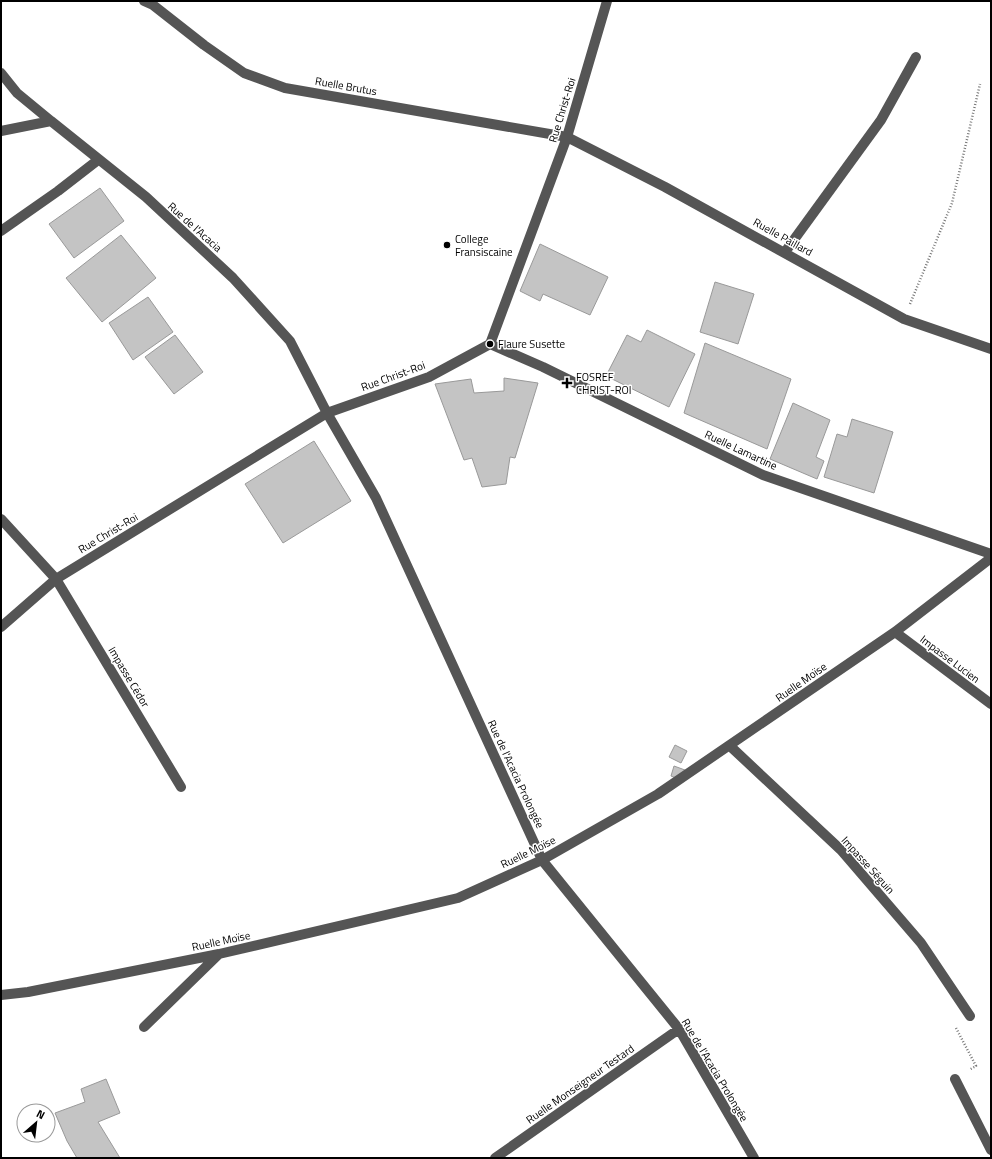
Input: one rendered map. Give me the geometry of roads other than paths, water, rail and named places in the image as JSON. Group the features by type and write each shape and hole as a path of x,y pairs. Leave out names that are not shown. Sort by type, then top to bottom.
{"street":[{"name":"Ruelle Brutus","path":"144,1 153,5 244,73 285,88 567,137"},
{"name":"Rue Christ-Roi","path":"1,627 56,579 327,413 429,377 490,344 567,137 607,1"},
{"path":"785,252 881,120 916,57"},
{"path":"1,74 18,93 50,121"},
{"path":"1,131 50,121"},
{"name":"Rue de l'Acacia","path":"50,121 146,198 233,278 290,341 327,413"},
{"name":"Ruelle Paillard","path":"567,137 665,186 904,319 991,349"},
{"path":"1,231 58,191 98,160"},
{"name":"Ruelle Lamartine","path":"490,344 542,367 763,475 991,554"},
{"name":"Rue de l'Acacia Prolongée","path":"327,413 376,498 542,860 679,1029 754,1158"},
{"name":"Impasse Cédor","path":"1,519 56,579 181,788"},
{"name":"Ruelle Moïse","path":"1,995 28,992 218,954 458,898 542,860 658,794 895,632 991,558"},
{"name":"Impasse Lucien","path":"895,632 991,704"},
{"name":"Impasse Séguin","path":"730,746 841,850 921,943 970,1016"},
{"path":"144,1027 218,954"},
{"name":"Ruelle Monseigneur Testard","path":"495,1158 679,1029"},
{"path":"955,1080 991,1150"}],"place":[{"name":"College Fransiscaine","path":"447,245"},
{"name":"Flaure Susette","path":"490,344"},
{"name":"FOSREF CHRIST-ROI","path":"567,383"}]}
